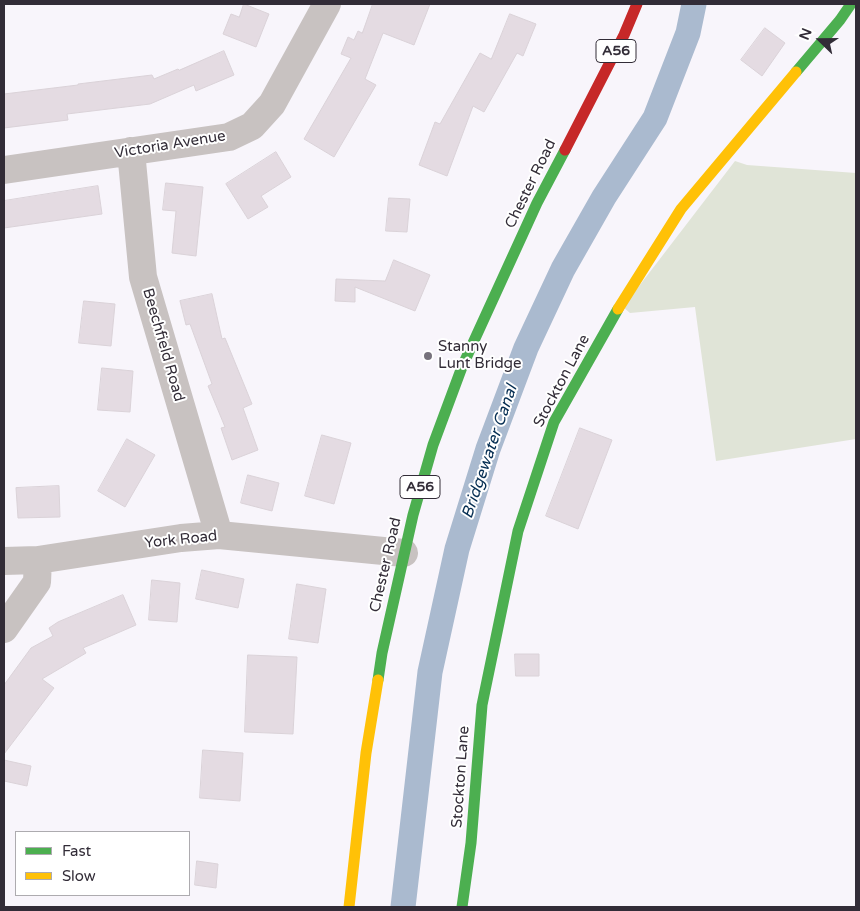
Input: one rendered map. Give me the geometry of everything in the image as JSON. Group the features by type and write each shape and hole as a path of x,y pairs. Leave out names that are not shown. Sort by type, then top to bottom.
{"street":[{"name":"Victoria Avenue","path":"4,170 229,137 252,126 272,104 327,4"},
{"name":"Chester Road","path":"349,907 366,753 382,653 404,553 433,445 462,367 537,202 620,42 637,4"},
{"name":"Stockton Lane","path":"462,907 471,843 482,705 518,531 554,422 618,309 681,209 851,4"},
{"name":"Beechfield Road","path":"131,150 143,277 218,535"},
{"name":"York Road","path":"4,561 38,560 181,538 218,535 404,553"},
{"path":"4,629 37,582 38,560"}],"shaded area":[{"path":"735,161 747,165 856,173 856,439 716,461 695,307 630,313 623,307"}],"building":[{"path":"244,4 269,14 256,47 223,34 231,14 239,17"},
{"path":"373,4 430,4 414,45 383,33 365,79 376,85 334,157 304,139 351,58 341,54 348,37 354,40 358,31 362,33"},
{"path":"510,14 536,24 523,56 517,53 484,112 473,106 447,176 419,165 435,122 440,124 480,53 491,59"},
{"path":"765,28 785,43 762,76 741,60"},
{"path":"224,51 234,75 196,91 194,85 150,104 67,114 68,120 4,128 4,94 152,75 154,79"},
{"path":"276,152 291,177 261,196 268,207 248,219 226,184"},
{"path":"166,183 203,187 196,256 172,253 176,211 163,210"},
{"path":"98,186 102,214 4,228 4,201"},
{"path":"389,198 410,199 407,232 386,231"},
{"path":"394,260 430,275 415,311 355,287 355,302 335,301 336,279 385,281"},
{"path":"212,294 222,339 225,338 252,404 243,408 258,450 232,460 221,428 225,427 208,386 212,384 190,324 186,325 180,301"},
{"path":"84,301 115,304 111,346 79,343"},
{"path":"102,368 133,371 130,412 98,410"},
{"path":"580,428 612,440 578,529 546,516"},
{"path":"322,435 351,443 334,504 305,496"},
{"path":"127,439 155,455 125,507 98,491"},
{"path":"248,475 279,483 272,511 241,503"},
{"path":"59,486 60,517 18,518 16,488"},
{"path":"202,570 244,579 238,608 196,599"},
{"path":"152,580 180,583 177,622 149,620"},
{"path":"297,584 326,589 318,643 289,639"},
{"path":"123,595 136,625 83,648 86,653 42,679 54,688 4,754 4,685 31,648 53,636 49,628 58,622"},
{"path":"515,654 539,654 539,676 516,676"},
{"path":"248,655 297,657 293,734 245,732"},
{"path":"203,750 243,753 240,801 200,798"},
{"path":"4,760 31,766 27,786 4,781"},
{"path":"197,861 218,864 216,888 195,885"}],"waterway":[{"name":"Bridgewater Canal","path":"403,907 430,672 457,549 488,449 526,348 563,269 604,197 655,118 688,33 694,4"}],"traffic: fast":[{"path":"796,72 840,20 851,4"},
{"path":"378,680 382,653 413,515 433,445 462,367 537,203 565,150"},
{"path":"462,907 471,843 482,705 518,531 554,422 618,309"}],"traffic: slow":[{"path":"618,309 681,209 796,72"},
{"path":"349,907 366,753 378,680"}],"traffic: jam":[{"path":"565,150 624,35 637,4"}],"place":[{"name":"Stanny Lunt Bridge","path":"428,356"}]}
